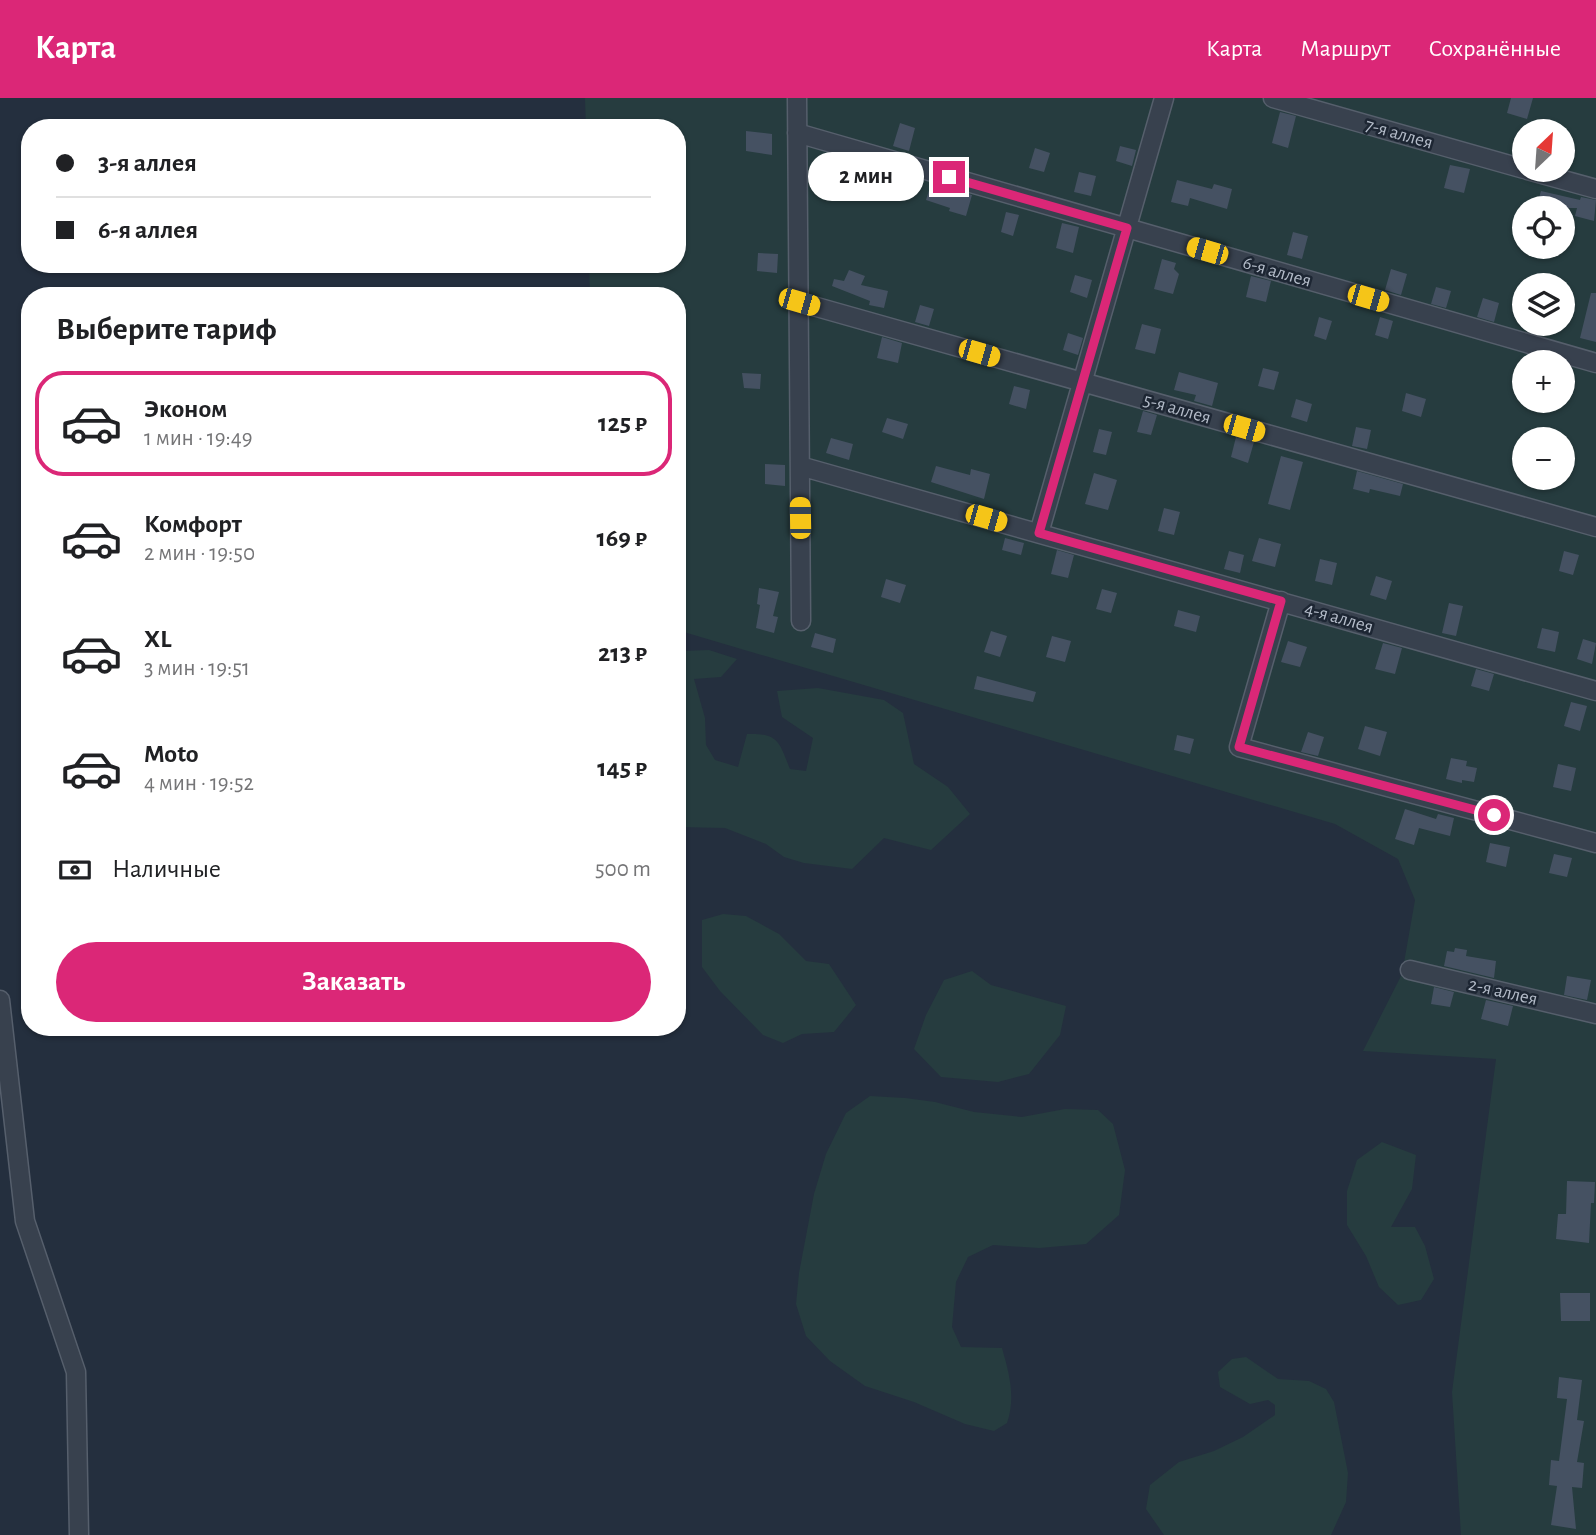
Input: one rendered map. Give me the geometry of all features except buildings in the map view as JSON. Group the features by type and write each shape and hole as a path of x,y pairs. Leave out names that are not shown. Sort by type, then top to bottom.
{"street":[{"path":"797,98 801,621"},
{"path":"1039,533 1164,98"},
{"name":"7-я аллея","path":"1273,98 1512,165"},
{"name":"6-я аллея","path":"797,133 1596,363"},
{"name":"7-я аллея","path":"1571,182 1596,189"},
{"name":"5-я аллея","path":"799,302 1596,527"},
{"name":"4-я аллея","path":"800,466 1596,691"},
{"path":"1281,601 1239,747 1596,843"},
{"name":"2-я аллея","path":"1410,970 1596,1014"},
{"path":"0,1000 24,1221 76,1372 79,1535"}],"green space":[{"path":"585,98 1596,98 1596,1535 1461,1535 1452,1392 1496,1059 1363,1051 1402,974 1415,900 1398,859 1335,824 686,633 686,287 590,287 589,273 686,273 686,119 586,119"},
{"path":"709,650 737,659 721,677 694,679 705,718 706,745 715,760 738,767 747,734 758,734 776,741 790,769 806,771 813,738 782,717 777,691 818,688 884,700 903,713 914,764 948,787 970,814 931,850 884,838 852,869 804,863 784,857 766,844 725,828 686,827 686,651"},
{"path":"723,914 746,916 779,934 806,961 829,964 856,1005 834,1032 802,1034 783,1043 763,1035 720,991 702,967 702,920"},
{"path":"972,971 991,985 1066,1006 1060,1035 1029,1074 998,1082 941,1077 914,1049 926,1015 944,980"},
{"path":"870,1096 935,1102 974,1112 1022,1117 1065,1109 1098,1110 1113,1124 1125,1170 1119,1215 1086,1244 1039,1248 993,1245 968,1257 956,1282 952,1327 961,1347 1002,1348 1007,1367 1011,1394 1010,1413 1007,1423 994,1431 965,1424 914,1402 865,1386 830,1361 806,1336 796,1304 814,1194 826,1154 846,1113"},
{"path":"1382,1142 1416,1155 1412,1189 1391,1227 1415,1227 1425,1246 1434,1279 1421,1300 1398,1305 1379,1287 1366,1256 1347,1225 1347,1191 1357,1160"},
{"path":"1246,1357 1278,1379 1309,1381 1326,1389 1334,1402 1348,1473 1346,1502 1331,1535 1164,1535 1146,1509 1150,1485 1179,1462 1214,1451 1243,1437 1275,1415 1275,1405 1268,1400 1250,1404 1220,1387 1218,1372 1232,1359"}],"route":[{"path":"949,177 1127,228 1039,533 1281,601 1239,747 1494,815"}]}
